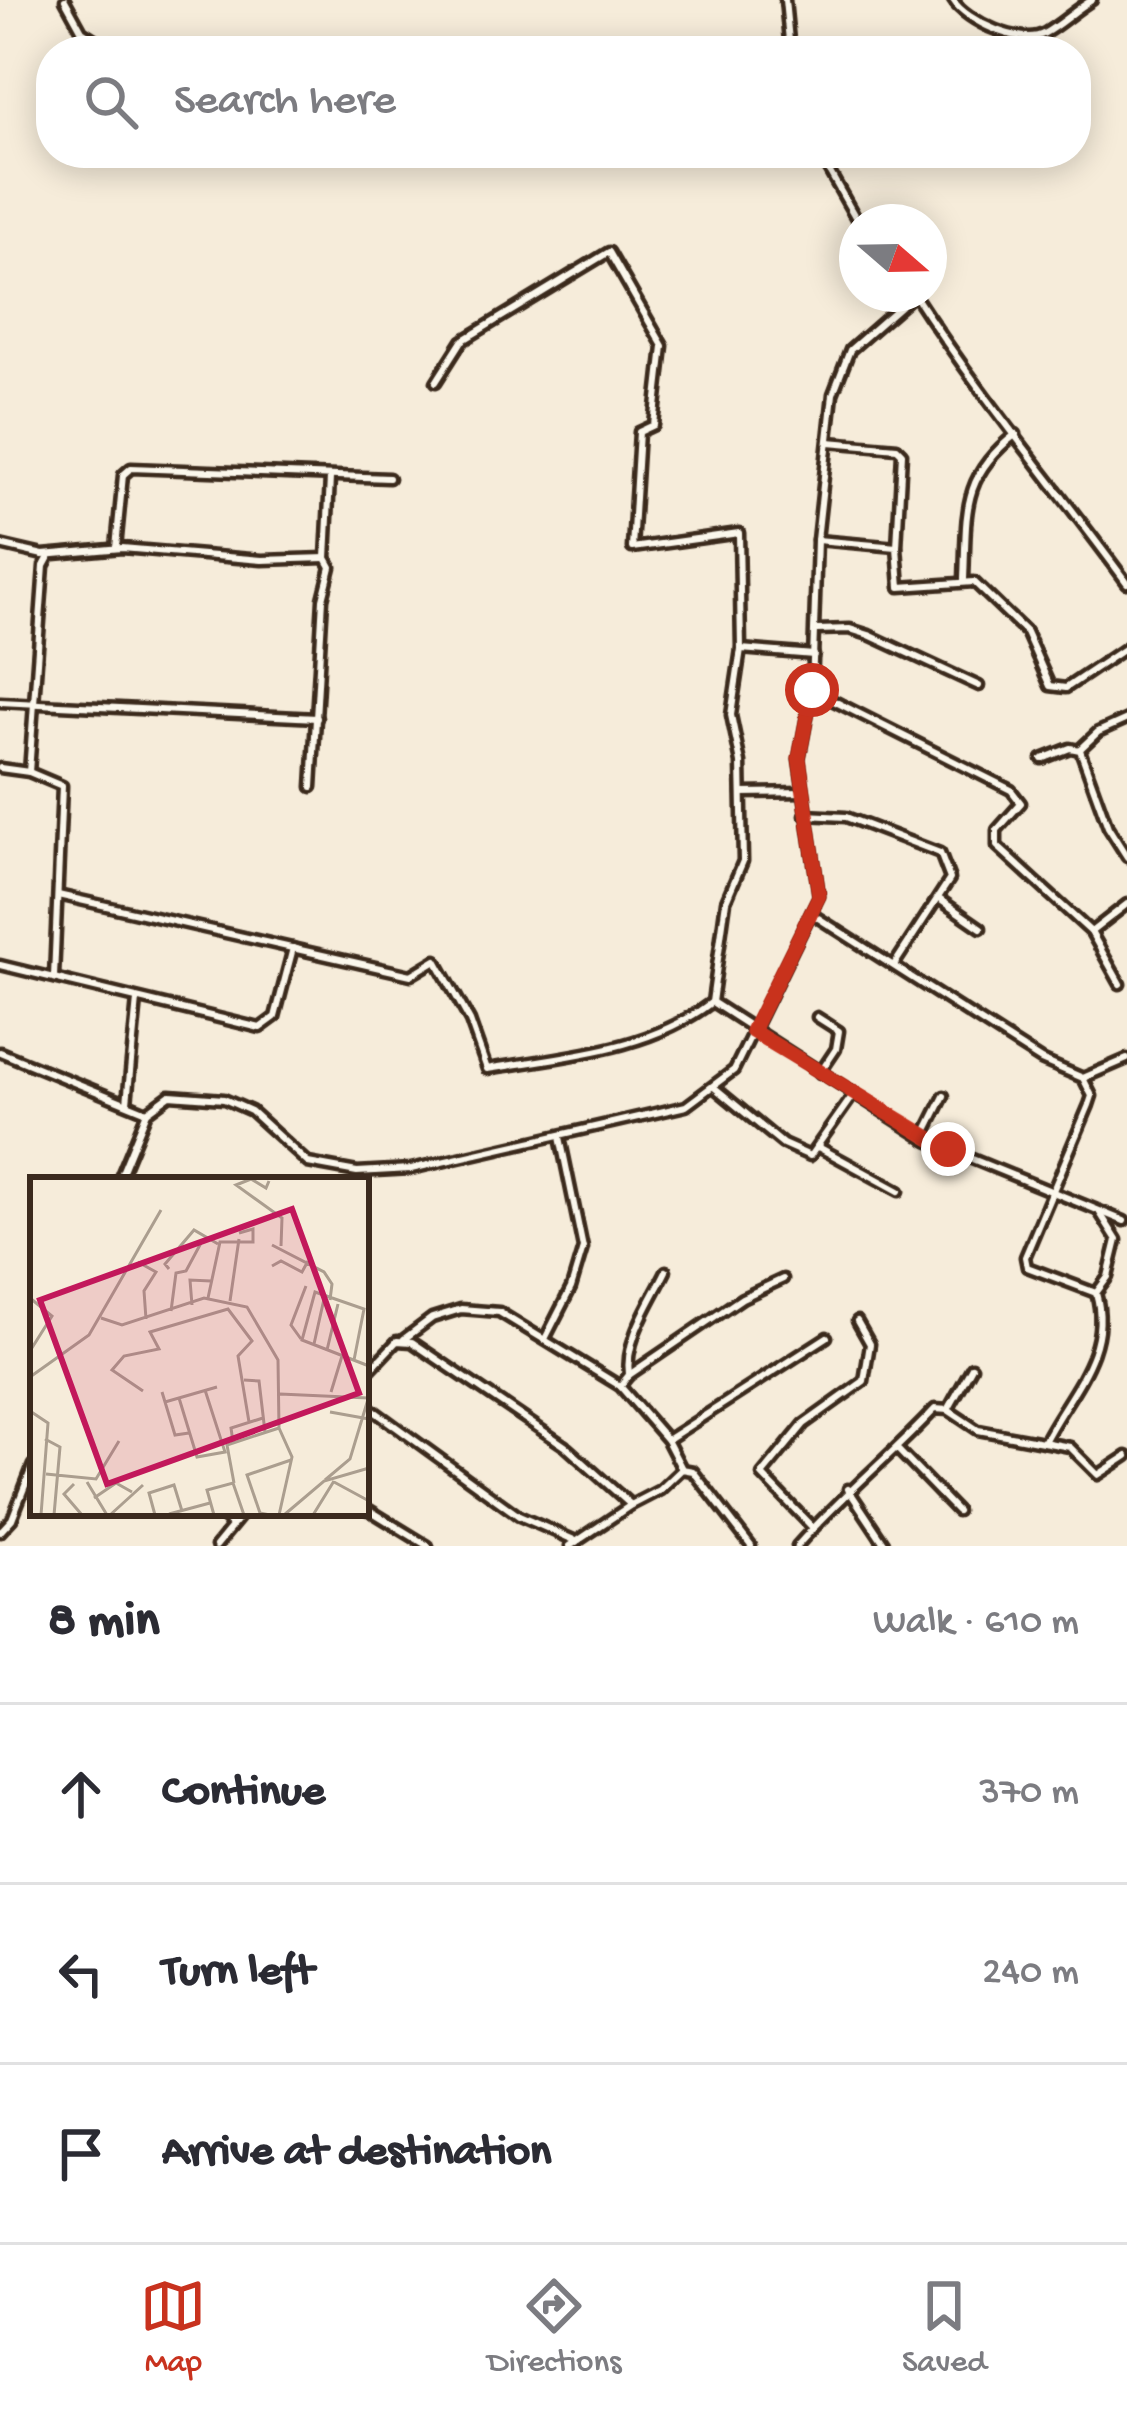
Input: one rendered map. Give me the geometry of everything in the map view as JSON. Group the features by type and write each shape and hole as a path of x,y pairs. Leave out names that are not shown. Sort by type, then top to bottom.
{"street":[{"path":"64,0 89,36"},
{"path":"785,0 789,36"},
{"path":"953,0 960,11 1016,36"},
{"path":"1036,36 1091,0"},
{"path":"827,168 848,204"},
{"path":"58,895 411,975 436,960 470,1021 487,1070 679,1028 712,1002 726,901 742,861 742,793 731,716 742,649 739,533 632,548 639,432 653,425 663,346 609,252 462,341 436,382"},
{"path":"120,1177 147,1112 170,1095 224,1099 251,1112 308,1163 333,1172 411,1169 686,1106 734,1070 819,896 799,758 812,690 818,540 833,394 850,350 893,312"},
{"path":"925,312 960,369 1016,434 1127,583"},
{"path":"964,579 968,494 981,466 1016,434"},
{"path":"827,442 897,448 902,453 900,587 964,579 1026,632 1050,686 1066,688 1127,647"},
{"path":"116,548 123,476 131,468 389,478"},
{"path":"312,787 323,599 331,567 326,558 330,478"},
{"path":"818,540 897,547"},
{"path":"0,545 52,553 116,548 262,560 326,558"},
{"path":"28,772 44,566 52,553"},
{"path":"817,630 850,629 869,635 979,686"},
{"path":"742,649 814,655"},
{"path":"812,690 1010,790 1021,803 997,830 997,846 1091,932 1120,984"},
{"path":"0,701 316,718"},
{"path":"1042,759 1080,749 1098,732 1127,719"},
{"path":"1080,749 1108,827 1127,857"},
{"path":"0,768 28,772 62,786 54,977"},
{"path":"742,793 802,792"},
{"path":"805,814 846,817 940,853 950,880 894,965"},
{"path":"939,899 981,928"},
{"path":"1091,932 1127,904"},
{"path":"812,914 1041,1060 1083,1078 1092,1096 1025,1257 1027,1267 1096,1293"},
{"path":"0,965 137,1000 268,1025 275,1017 293,948"},
{"path":"127,1103 137,1000"},
{"path":"712,1002 922,1138 1124,1221"},
{"path":"817,1017 839,1030 836,1049 820,1073"},
{"path":"0,1052 147,1112"},
{"path":"1083,1078 1127,1059"},
{"path":"715,1088 783,1144 810,1156 853,1095"},
{"path":"922,1138 944,1096"},
{"path":"545,1340 571,1288 583,1248 560,1137"},
{"path":"820,1148 899,1191"},
{"path":"1045,1442 1087,1373 1096,1345 1096,1293 1108,1276 1117,1240 1100,1213"},
{"path":"629,1376 627,1360 637,1330 666,1271"},
{"path":"620,1386 742,1298 783,1279"},
{"path":"369,1371 432,1318 461,1309 499,1312 620,1386 667,1440 682,1468 692,1471 751,1546"},
{"path":"813,1528 762,1475 805,1424 864,1381 870,1344 857,1322"},
{"path":"667,1440 827,1337"},
{"path":"404,1339 565,1446 631,1505"},
{"path":"948,1410 971,1366"},
{"path":"369,1407 519,1516 572,1543 660,1490 682,1468"},
{"path":"797,1546 848,1489 898,1450 935,1409 948,1410 978,1430 1070,1447 1098,1475 1127,1456"},
{"path":"898,1450 958,1511"},
{"path":"0,1532 12,1519 30,1473"},
{"path":"848,1489 886,1546"},
{"path":"369,1510 428,1546"},
{"path":"0,1511 12,1519"},
{"path":"222,1516 232,1525"},
{"path":"216,1546 240,1516"}],"route":[{"path":"812,690 799,758 819,896 752,1031 873,1109 948,1149"}]}
